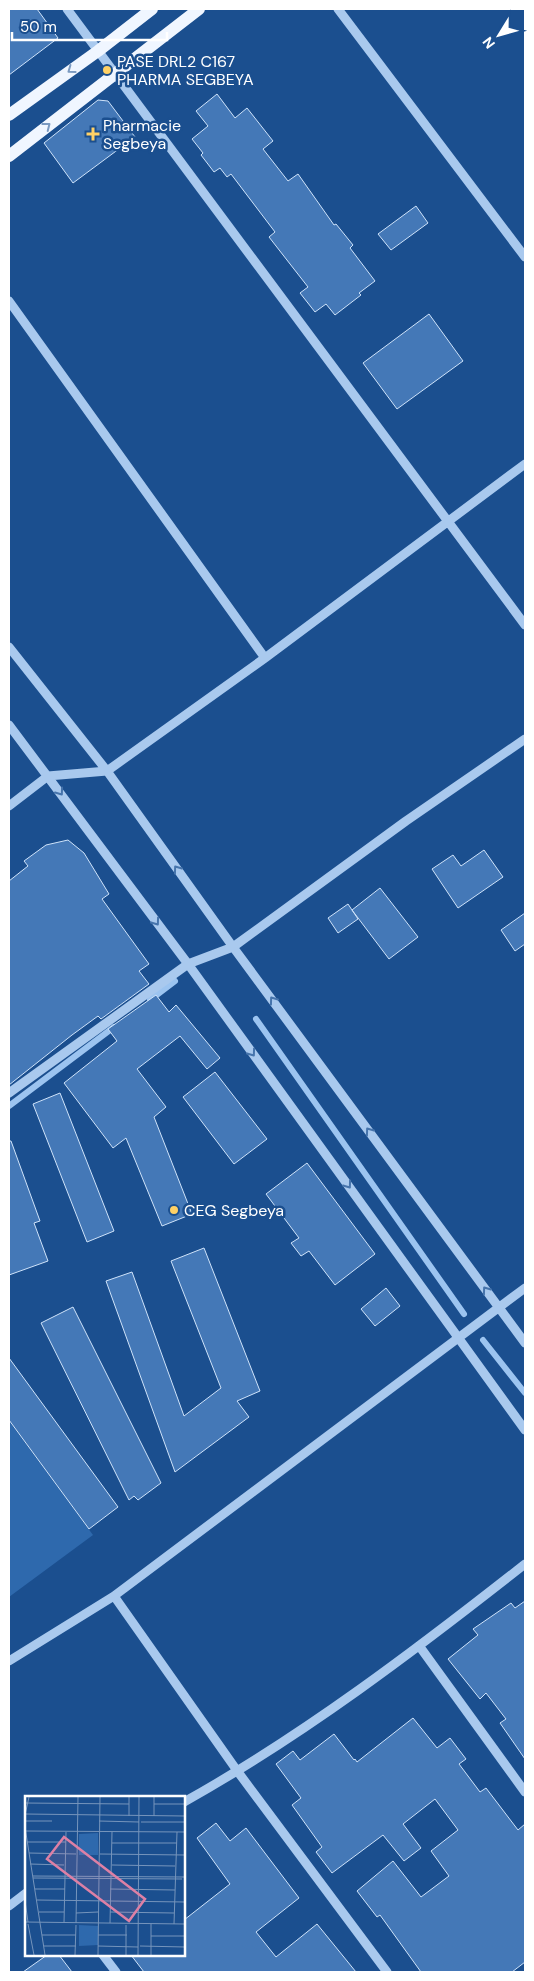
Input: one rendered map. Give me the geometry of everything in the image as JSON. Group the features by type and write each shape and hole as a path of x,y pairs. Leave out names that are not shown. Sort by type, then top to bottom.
{"main road":[{"path":"9,115 98,51 152,9"},
{"path":"9,156 199,9"}],"street":[{"path":"67,9 525,626"},
{"path":"338,9 525,257"},
{"path":"9,301 266,658"},
{"path":"9,806 48,776 107,771 266,658 525,464"},
{"path":"9,647 107,771 525,1344"},
{"path":"9,725 188,964 525,1430"},
{"path":"9,1093 188,964 233,946 525,738"},
{"path":"9,1661 114,1596 460,1339 525,1288"},
{"path":"185,1801 238,1772 420,1647 525,1564"},
{"path":"114,1596 238,1772 387,1972"},
{"path":"420,1647 525,1792"},
{"path":"9,1906 25,1894"},
{"path":"104,1956 116,1972"}],"shaded area":[{"path":"9,1421 93,1535 9,1597"}],"building":[{"path":"9,9 37,9 58,38 9,75"},
{"path":"217,94 235,118 247,108 273,141 263,149 288,181 298,174 334,225 336,224 353,245 350,248 375,281 359,293 361,295 335,315 326,304 315,312 300,293 308,287 269,237 275,232 231,174 227,177 220,168 214,172 192,139 208,126 196,111"},
{"path":"98,100 108,101 135,137 73,183 44,143"},
{"path":"416,206 428,223 391,250 378,234"},
{"path":"429,314 463,361 397,409 363,363"},
{"path":"68,840 84,853 109,894 102,899 149,964 139,971 149,984 101,1019 98,1016 9,1085 9,881 28,866 24,861 46,845"},
{"path":"484,850 503,877 458,908 432,869 453,855 461,866"},
{"path":"380,888 418,937 389,959 352,910"},
{"path":"348,904 358,919 338,933 328,918"},
{"path":"525,913 525,944 515,951 501,930"},
{"path":"156,995 169,1012 176,1005 220,1058 207,1069 180,1036 137,1069 166,1107 154,1117 192,1214 162,1226 126,1138 113,1148 64,1083 117,1041 108,1029"},
{"path":"215,1072 267,1139 234,1164 183,1097"},
{"path":"60,1093 114,1231 87,1242 33,1104"},
{"path":"9,1141 11,1141 40,1221 34,1223 48,1261 9,1275"},
{"path":"307,1163 375,1254 335,1285 309,1251 301,1256 291,1243 299,1238 266,1194"},
{"path":"204,1248 260,1391 237,1401 249,1417 175,1472 106,1281 132,1272 184,1416 221,1388 171,1261"},
{"path":"386,1288 400,1306 375,1326 361,1309"},
{"path":"73,1307 161,1483 138,1500 134,1496 129,1500 41,1323"},
{"path":"9,1358 118,1507 89,1529 9,1420"},
{"path":"525,1601 525,1759 500,1723 506,1719 486,1693 480,1699 448,1659 478,1635 473,1629 511,1603 515,1608"},
{"path":"413,1718 437,1748 450,1738 466,1759 459,1764 480,1792 486,1788 518,1830 525,1824 525,1962 512,1972 421,1972 380,1915 377,1917 357,1891 393,1861 421,1897 449,1876 431,1851 458,1830 435,1799 403,1824 421,1848 404,1861 383,1835 332,1873 316,1852 322,1847 292,1805 301,1798 276,1764 293,1751 300,1760 334,1734 357,1762"},
{"path":"216,1823 230,1841 246,1828 299,1898 256,1932 276,1957 317,1924 356,1972 144,1972 132,1956 185,1956 185,1919 230,1884 197,1838"},
{"path":"46,1956 60,1956 72,1972 23,1972"}],"waterway":[{"path":"150,1000 175,981"},
{"path":"256,1019 464,1314"},
{"path":"9,1106 114,1027"},
{"path":"483,1340 525,1393"}],"place":[{"name":"PASE DRL2 C167 PHARMA SEGBEYA","path":"107,70"},
{"name":"Pharmacie Segbeya","path":"93,134"},
{"name":"CEG Segbeya","path":"174,1210"}]}
